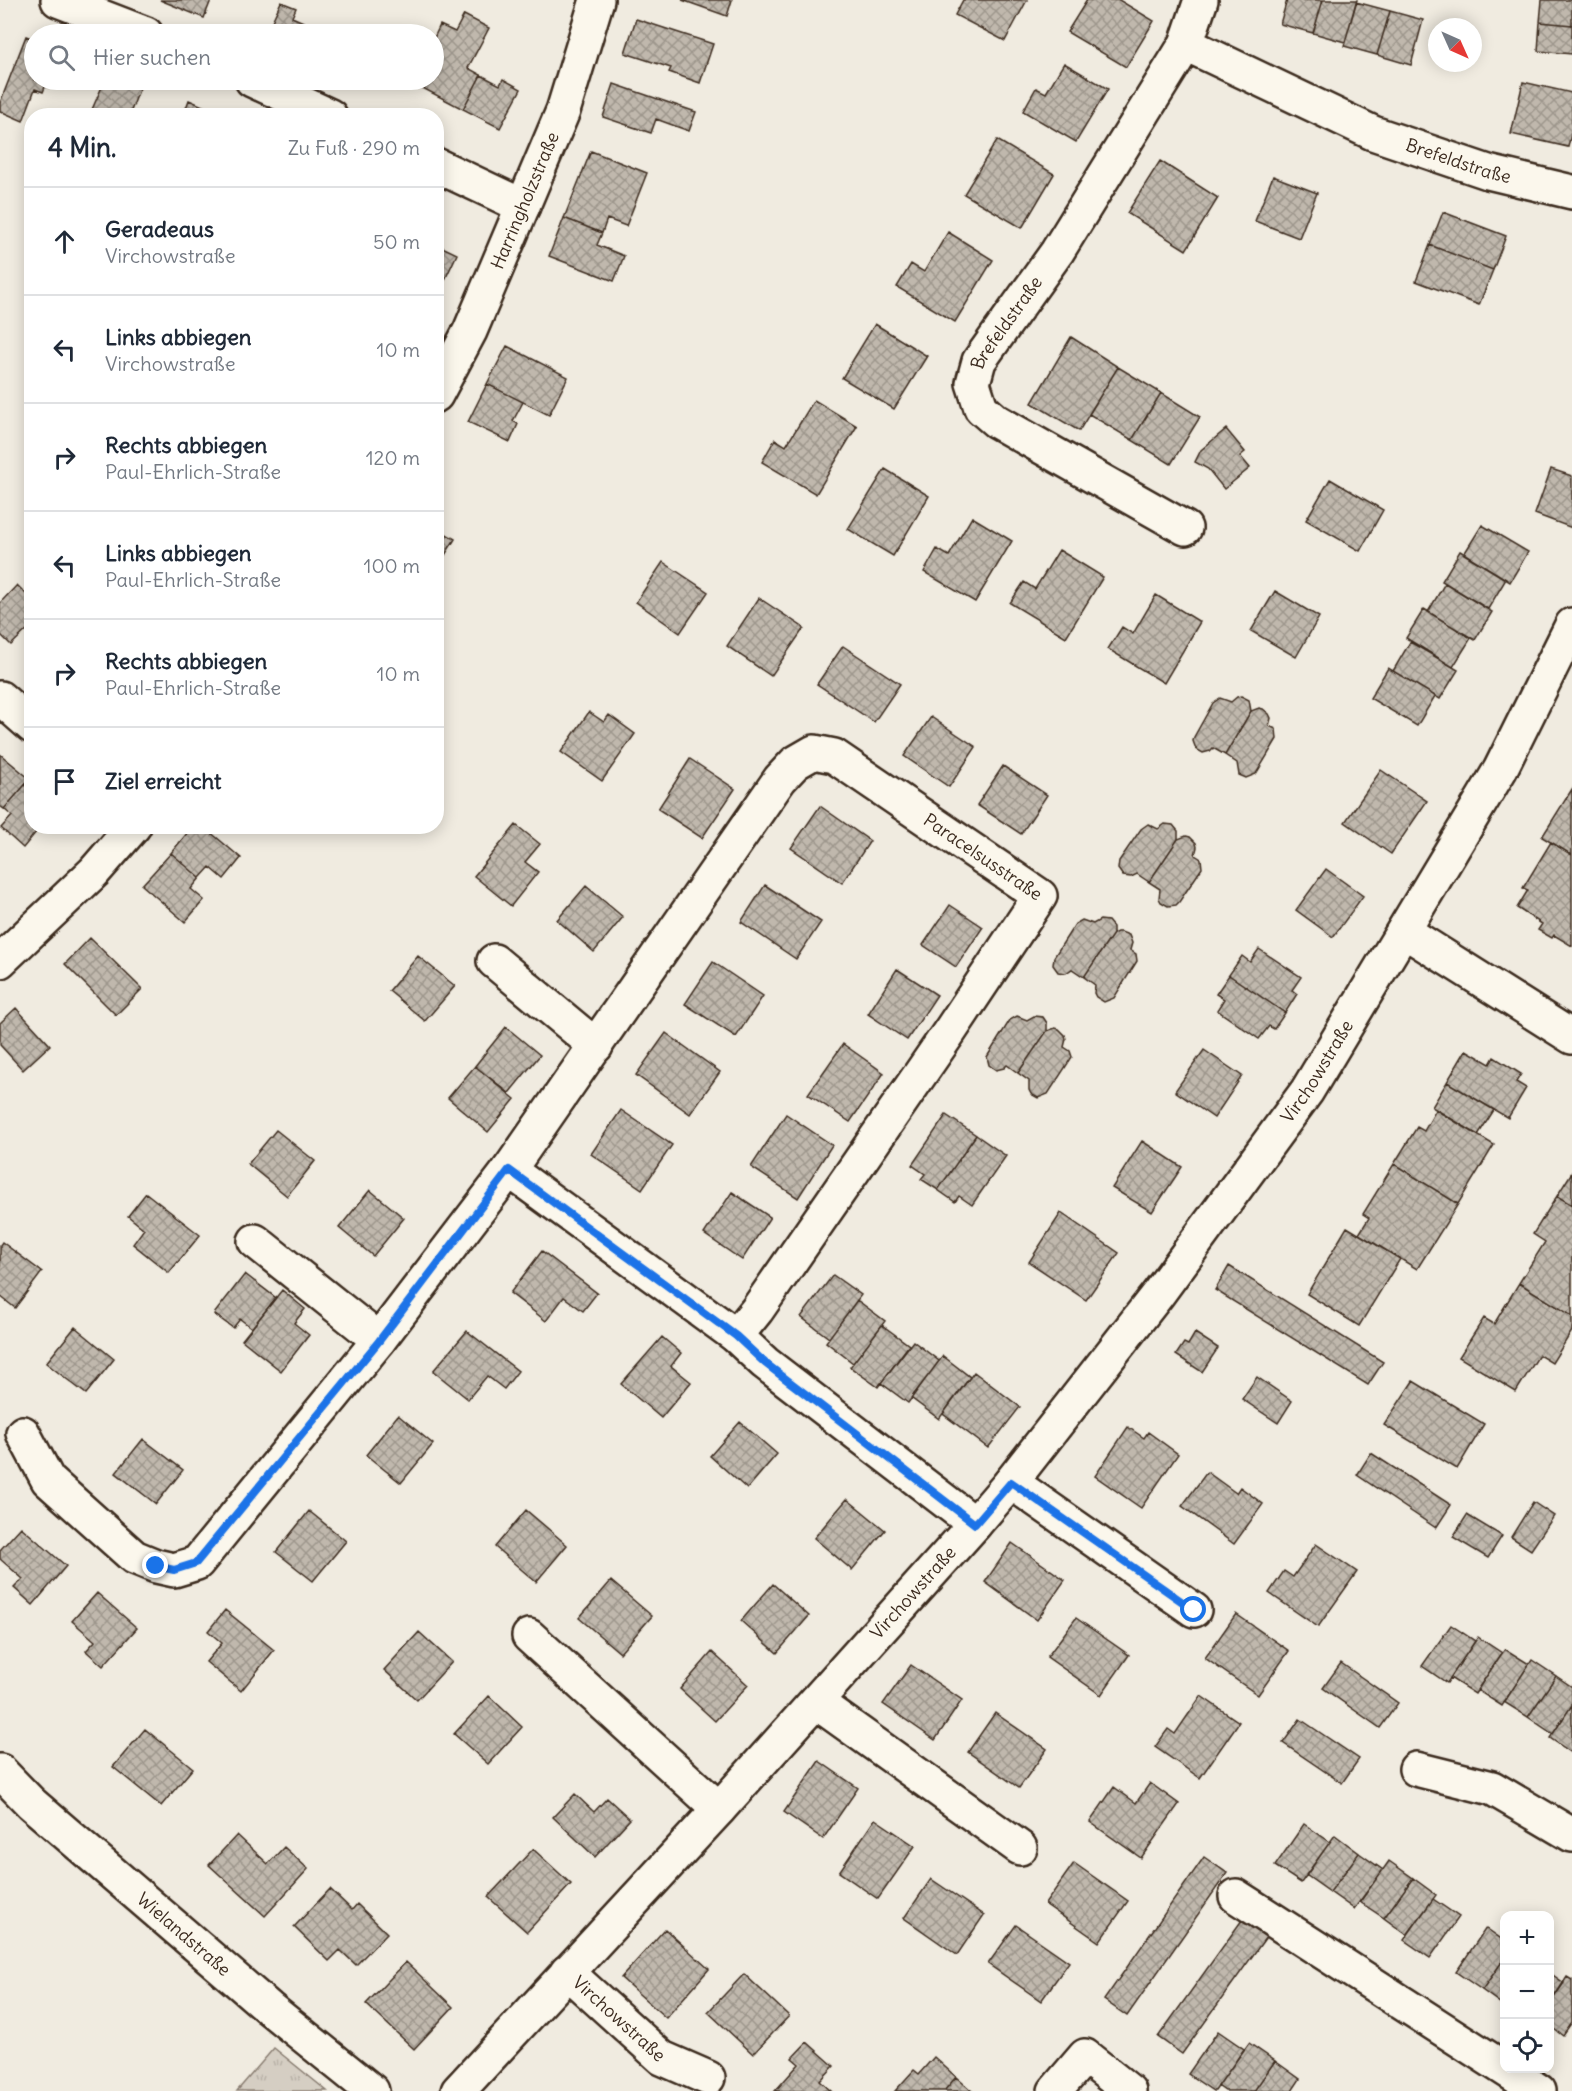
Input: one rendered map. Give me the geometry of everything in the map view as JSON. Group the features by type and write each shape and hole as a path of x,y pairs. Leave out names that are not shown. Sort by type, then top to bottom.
{"street":[{"path":"58,0 120,24"},
{"name":"Harringholzstraße","path":"444,380 470,331 563,111 597,0"},
{"name":"Brefeldstraße","path":"1185,528 996,421 981,408 973,383 979,361 1057,252 1186,44 1201,0"},
{"name":"Brefeldstraße","path":"1186,44 1373,133 1488,172 1572,192"},
{"path":"274,90 313,108"},
{"path":"444,169 523,206"},
{"name":"Virchowstraße","path":"458,2091 719,1809 975,1524 1011,1482 1158,1294 1307,1091 1500,770 1572,626"},
{"path":"0,698 24,719"},
{"name":"Paracelsusstraße","path":"23,1434 48,1480 134,1557 174,1570 196,1563 379,1341 509,1170 780,779 795,763 814,752 834,756 1040,896 937,1050 757,1310 736,1336"},
{"path":"0,961 94,872 127,834"},
{"path":"1404,931 1572,1037"},
{"path":"494,961 596,1046"},
{"path":"509,1170 736,1336 765,1363 975,1524"},
{"path":"255,1241 379,1341"},
{"path":"1011,1482 1194,1610"},
{"path":"529,1636 719,1809"},
{"path":"816,1702 1020,1848"},
{"path":"1416,1769 1492,1788 1572,1834"},
{"name":"Wielandstraße","path":"0,1772 31,1803 260,2000 372,2091"},
{"path":"1236,1896 1539,2091"},
{"name":"Virchowstraße","path":"567,1971 662,2058 708,2078"},
{"path":"1055,2091 1085,2056 1128,2091"}],"green space":[{"path":"274,2048 327,2091 237,2091"}],"building":[{"path":"160,0 211,0 204,18"},
{"path":"682,0 732,0 727,16"},
{"path":"963,0 1027,0 1005,41 955,15"},
{"path":"1087,0 1119,0 1154,21 1126,67 1067,32"},
{"path":"1287,0 1323,0 1313,33 1280,24"},
{"path":"1323,0 1357,0 1345,42 1313,33"},
{"path":"1542,0 1572,0 1572,25 1540,22"},
{"path":"281,2 296,8 292,17 308,24 271,24"},
{"path":"1356,2 1390,11 1377,55 1344,46"},
{"path":"1390,11 1423,20 1411,65 1377,55"},
{"path":"464,15 489,28 468,68 481,75 463,109 426,90 444,90 444,27 455,32"},
{"path":"636,19 713,44 700,83 669,72 671,68 625,53"},
{"path":"1540,22 1572,25 1572,54 1538,51"},
{"path":"24,41 24,90 35,90 28,108 24,108 23,121 0,111 0,103"},
{"path":"1064,63 1108,89 1076,142 1023,111 1036,88 1046,93"},
{"path":"481,75 500,85 503,79 521,89 500,128 463,109"},
{"path":"1523,82 1572,93 1572,130 1568,147 1511,134"},
{"path":"614,84 696,112 689,131 656,119 651,133 603,117"},
{"path":"101,90 139,90 132,108 93,108"},
{"path":"189,100 207,108 186,108"},
{"path":"997,140 1054,174 1022,228 964,194"},
{"path":"591,151 647,173 626,226 607,219 602,233 564,218"},
{"path":"1160,161 1218,198 1186,250 1127,213"},
{"path":"1273,176 1317,193 1299,238 1255,221"},
{"path":"1443,212 1506,236 1493,270 1430,245"},
{"path":"564,218 602,233 597,245 624,256 614,281 549,256"},
{"path":"948,232 993,260 955,322 897,287 911,264 924,272"},
{"path":"1430,245 1493,270 1479,305 1416,281"},
{"path":"444,248 457,254 444,282"},
{"path":"875,324 927,356 894,409 842,378"},
{"path":"1071,337 1118,367 1079,431 1032,403"},
{"path":"507,346 568,377 549,415 487,384"},
{"path":"1118,367 1161,393 1132,440 1089,414"},
{"path":"487,384 523,402 513,421 518,424 510,442 468,422"},
{"path":"1161,393 1200,417 1171,464 1132,440"},
{"path":"814,400 857,426 816,494 762,462 775,439 786,446"},
{"path":"1226,429 1245,452 1240,456 1250,468 1224,489 1208,469 1195,462 1201,450"},
{"path":"885,469 929,496 893,556 848,529"},
{"path":"1551,469 1572,476 1572,528 1535,514"},
{"path":"1330,479 1383,510 1360,551 1306,520"},
{"path":"972,517 1012,541 975,602 924,572 937,549 949,556"},
{"path":"1482,525 1528,552 1510,582 1464,554"},
{"path":"444,533 455,539 444,554"},
{"path":"1059,550 1103,577 1066,637 1010,603 1024,582 1035,589"},
{"path":"1460,551 1506,579 1488,609 1442,581"},
{"path":"663,562 708,592 680,633 636,602"},
{"path":"1445,583 1492,612 1475,640 1428,612"},
{"path":"17,585 24,592 24,633 11,645 0,634 0,603"},
{"path":"1275,591 1319,617 1296,657 1251,631"},
{"path":"1156,595 1200,622 1164,683 1108,649 1122,627 1133,634"},
{"path":"759,598 804,628 771,676 727,646"},
{"path":"1424,609 1471,638 1453,667 1406,638"},
{"path":"1410,642 1458,670 1440,699 1393,671"},
{"path":"843,646 900,684 874,722 817,684"},
{"path":"1388,668 1435,696 1417,726 1370,698"},
{"path":"1241,696 1249,700 1251,711 1225,755 1213,748 1203,753 1196,749 1194,737 1213,703 1220,698 1231,702"},
{"path":"1259,708 1269,714 1271,718 1269,726 1276,729 1277,739 1256,774 1246,778 1239,775 1237,763 1225,755 1251,711"},
{"path":"589,712 604,722 609,715 635,734 602,781 561,752"},
{"path":"931,717 976,747 949,787 904,756"},
{"path":"0,754 24,774 24,786 4,809 0,806"},
{"path":"690,759 735,789 702,838 658,809"},
{"path":"1003,766 1047,795 1021,834 977,805"},
{"path":"1381,770 1427,801 1391,854 1345,822"},
{"path":"24,786 24,834 34,834 23,848 1,828 12,816 4,809"},
{"path":"1572,789 1572,855 1542,837"},
{"path":"820,806 870,841 842,883 791,848"},
{"path":"1148,824 1158,829 1165,824 1173,825 1178,831 1178,839 1149,882 1137,874 1131,877 1123,876 1118,869 1119,861 1141,829"},
{"path":"516,825 540,844 525,862 538,872 511,906 474,876"},
{"path":"186,834 212,834 241,858 224,879 210,867 200,878 171,853"},
{"path":"1186,836 1196,843 1195,855 1201,859 1202,868 1179,902 1168,906 1159,898 1160,889 1149,882 1178,839"},
{"path":"1551,842 1572,855 1572,946 1554,935 1552,938 1538,930 1542,924 1517,908 1528,890 1523,888"},
{"path":"171,853 200,878 191,889 204,900 185,922 142,885"},
{"path":"1326,869 1363,896 1333,937 1296,910"},
{"path":"765,885 821,922 796,959 741,922"},
{"path":"586,886 623,917 594,952 557,920"},
{"path":"950,905 983,927 956,967 923,945"},
{"path":"1082,920 1093,924 1100,920 1108,921 1113,927 1113,934 1084,977 1072,969 1066,973 1058,972 1053,965 1054,957 1075,924"},
{"path":"1117,932 1129,935 1132,943 1130,950 1136,954 1137,961 1114,998 1104,1002 1096,997 1095,985 1084,977 1113,934"},
{"path":"90,938 142,989 116,1015 65,964"},
{"path":"1259,949 1301,977 1292,990 1297,994 1285,1013 1229,975 1242,956 1250,962"},
{"path":"418,956 455,986 425,1021 389,991"},
{"path":"713,962 763,996 736,1037 685,1004"},
{"path":"897,969 937,995 907,1040 868,1014"},
{"path":"1229,975 1285,1013 1274,1029 1269,1026 1259,1039 1217,1010 1224,999 1216,994"},
{"path":"16,1008 50,1045 23,1070 0,1045 0,1023"},
{"path":"1017,1016 1027,1020 1034,1016 1043,1017 1047,1023 1047,1031 1018,1073 1007,1065 996,1070 989,1065 987,1057 1010,1020"},
{"path":"506,1027 540,1055 509,1093 475,1066"},
{"path":"1055,1028 1065,1035 1064,1047 1070,1051 1072,1057 1048,1094 1038,1098 1031,1094 1029,1081 1018,1073 1047,1031"},
{"path":"666,1033 720,1072 690,1114 636,1075"},
{"path":"843,1044 884,1073 850,1122 808,1094"},
{"path":"1204,1050 1242,1076 1214,1118 1175,1091"},
{"path":"1466,1050 1490,1064 1494,1057 1521,1074 1516,1082 1526,1088 1508,1118 1447,1082"},
{"path":"475,1066 515,1099 488,1132 448,1098"},
{"path":"1447,1082 1494,1110 1478,1135 1432,1107"},
{"path":"621,1110 672,1145 642,1189 591,1154"},
{"path":"1436,1110 1494,1145 1458,1204 1394,1164 1417,1127 1424,1131"},
{"path":"786,1114 832,1145 798,1198 751,1167"},
{"path":"946,1115 976,1135 938,1190 921,1179 925,1174 912,1165"},
{"path":"276,1130 315,1161 287,1196 248,1164"},
{"path":"976,1135 1006,1156 972,1205 959,1196 955,1202 938,1190"},
{"path":"1142,1141 1182,1167 1152,1212 1112,1188"},
{"path":"1394,1164 1458,1204 1417,1269 1359,1234 1369,1218 1363,1214"},
{"path":"1572,1172 1572,1205 1557,1196"},
{"path":"370,1190 404,1218 373,1256 339,1228"},
{"path":"732,1192 770,1217 742,1260 704,1234"},
{"path":"146,1193 200,1235 169,1273 133,1244 144,1229 128,1216"},
{"path":"1557,1196 1572,1205 1572,1316 1519,1283 1545,1242 1533,1234"},
{"path":"1061,1213 1119,1253 1086,1300 1029,1262"},
{"path":"1347,1227 1400,1259 1359,1326 1307,1294"},
{"path":"2,1242 42,1272 15,1308 0,1296 0,1245"},
{"path":"542,1251 597,1293 583,1311 564,1297 546,1321 510,1293"},
{"path":"1229,1266 1383,1362 1368,1385 1215,1290"},
{"path":"245,1274 276,1298 252,1328 240,1319 233,1328 214,1314"},
{"path":"833,1275 861,1295 829,1338 801,1317"},
{"path":"1519,1283 1572,1316 1572,1331 1552,1363 1539,1355 1516,1392 1459,1357 1484,1318 1494,1324"},
{"path":"282,1290 305,1309 294,1323 309,1335 281,1371 242,1340"},
{"path":"857,1300 885,1321 853,1363 826,1342"},
{"path":"882,1325 909,1345 878,1387 850,1367"},
{"path":"75,1327 114,1359 86,1394 46,1363"},
{"path":"467,1331 518,1371 504,1389 487,1376 468,1399 433,1371"},
{"path":"1195,1333 1218,1348 1202,1372 1176,1355 1184,1343 1188,1345"},
{"path":"662,1337 681,1353 671,1366 691,1382 661,1418 621,1384"},
{"path":"913,1341 939,1361 908,1403 881,1383"},
{"path":"943,1356 970,1377 939,1419 911,1398"},
{"path":"974,1372 1020,1407 988,1448 943,1414"},
{"path":"1257,1377 1292,1401 1278,1423 1242,1399"},
{"path":"1413,1381 1484,1424 1457,1469 1384,1425"},
{"path":"398,1415 433,1444 401,1483 366,1455"},
{"path":"740,1422 777,1454 747,1489 710,1456"},
{"path":"1128,1427 1144,1438 1148,1432 1178,1454 1141,1508 1095,1476"},
{"path":"143,1439 183,1470 156,1504 116,1473"},
{"path":"1371,1453 1451,1505 1436,1528 1357,1475"},
{"path":"1207,1472 1236,1493 1240,1487 1263,1504 1234,1544 1182,1506"},
{"path":"847,1499 885,1530 852,1570 814,1538"},
{"path":"1533,1502 1554,1516 1531,1550 1511,1537"},
{"path":"526,1510 567,1545 536,1582 495,1547"},
{"path":"309,1511 346,1541 313,1581 276,1552"},
{"path":"1467,1515 1502,1536 1488,1558 1453,1537"},
{"path":"21,1527 66,1566 33,1605 14,1588 23,1579 0,1559 0,1550"},
{"path":"1012,1543 1065,1580 1037,1620 985,1582"},
{"path":"1316,1544 1357,1572 1318,1627 1269,1593 1284,1571 1293,1577"},
{"path":"611,1581 652,1616 620,1653 579,1618"},
{"path":"773,1584 809,1616 777,1653 741,1621"},
{"path":"97,1593 137,1628 103,1666 86,1651 95,1641 72,1621"},
{"path":"225,1610 274,1650 241,1691 206,1662 222,1643 208,1631"},
{"path":"1236,1614 1289,1651 1258,1695 1205,1658"},
{"path":"1076,1618 1129,1655 1101,1695 1047,1657"},
{"path":"1451,1625 1475,1641 1447,1683 1422,1666"},
{"path":"419,1632 452,1662 417,1700 384,1670"},
{"path":"1478,1637 1502,1653 1475,1694 1450,1678"},
{"path":"1505,1649 1529,1664 1502,1706 1477,1690"},
{"path":"712,1652 748,1685 715,1721 680,1689"},
{"path":"1532,1660 1556,1676 1528,1717 1504,1702"},
{"path":"1341,1663 1398,1703 1380,1728 1323,1688"},
{"path":"911,1665 962,1700 935,1740 883,1704"},
{"path":"1556,1676 1572,1687 1572,1705 1553,1734 1528,1717"},
{"path":"489,1696 522,1727 488,1764 454,1734"},
{"path":"1201,1696 1239,1722 1200,1778 1155,1747 1168,1729 1175,1734"},
{"path":"1572,1705 1572,1753 1550,1738"},
{"path":"995,1713 1047,1749 1019,1788 968,1752"},
{"path":"1300,1719 1359,1759 1342,1783 1283,1743"},
{"path":"145,1729 193,1768 161,1806 113,1767"},
{"path":"819,1761 858,1788 823,1839 784,1812"},
{"path":"1150,1783 1179,1804 1141,1858 1090,1822 1114,1787 1136,1803"},
{"path":"575,1794 594,1812 607,1798 630,1819 595,1857 553,1817"},
{"path":"875,1819 915,1846 878,1899 839,1872"},
{"path":"1304,1824 1330,1842 1301,1883 1275,1866"},
{"path":"237,1835 268,1864 284,1847 308,1869 265,1916 209,1865"},
{"path":"1335,1835 1359,1853 1330,1892 1306,1875"},
{"path":"533,1849 571,1884 527,1932 488,1897"},
{"path":"1359,1853 1383,1870 1354,1909 1330,1892"},
{"path":"1204,1857 1227,1873 1127,2016 1104,2000"},
{"path":"1389,1861 1413,1878 1384,1918 1360,1902"},
{"path":"1074,1863 1128,1901 1099,1942 1045,1904"},
{"path":"1413,1878 1436,1895 1407,1935 1384,1918"},
{"path":"931,1879 984,1915 957,1955 904,1918"},
{"path":"330,1889 352,1910 357,1904 387,1933 356,1965 340,1950 329,1961 294,1927"},
{"path":"1433,1899 1459,1917 1430,1958 1404,1940"},
{"path":"1242,1920 1266,1937 1182,2054 1158,2037"},
{"path":"1016,1925 1069,1962 1041,2001 988,1964"},
{"path":"1486,1928 1500,1938 1500,1965 1482,1990 1456,1972"},
{"path":"665,1929 709,1969 666,2018 621,1978"},
{"path":"406,1962 453,2007 414,2049 366,2004"},
{"path":"1500,1965 1500,2003 1482,1990"},
{"path":"744,1974 789,2016 753,2054 708,2012"},
{"path":"1554,1976 1564,1983 1554,1997"},
{"path":"1567,1977 1572,1980 1572,2023 1563,2036 1554,2029 1554,1997"},
{"path":"1218,2031 1244,2049 1213,2091 1188,2074"},
{"path":"807,2042 834,2066 820,2081 831,2091 775,2091 799,2064 792,2058"},
{"path":"1249,2043 1275,2061 1254,2091 1225,2091 1218,2086"},
{"path":"934,2057 956,2077 944,2091 895,2091 914,2070 919,2074"},
{"path":"1275,2061 1300,2079 1292,2091 1254,2091"},
{"path":"956,2077 972,2091 944,2091"}],"route":[{"path":"156,1566 174,1570 196,1563 223,1533 379,1341 509,1170 736,1336 765,1363 975,1524 1011,1482 1194,1610"}]}
